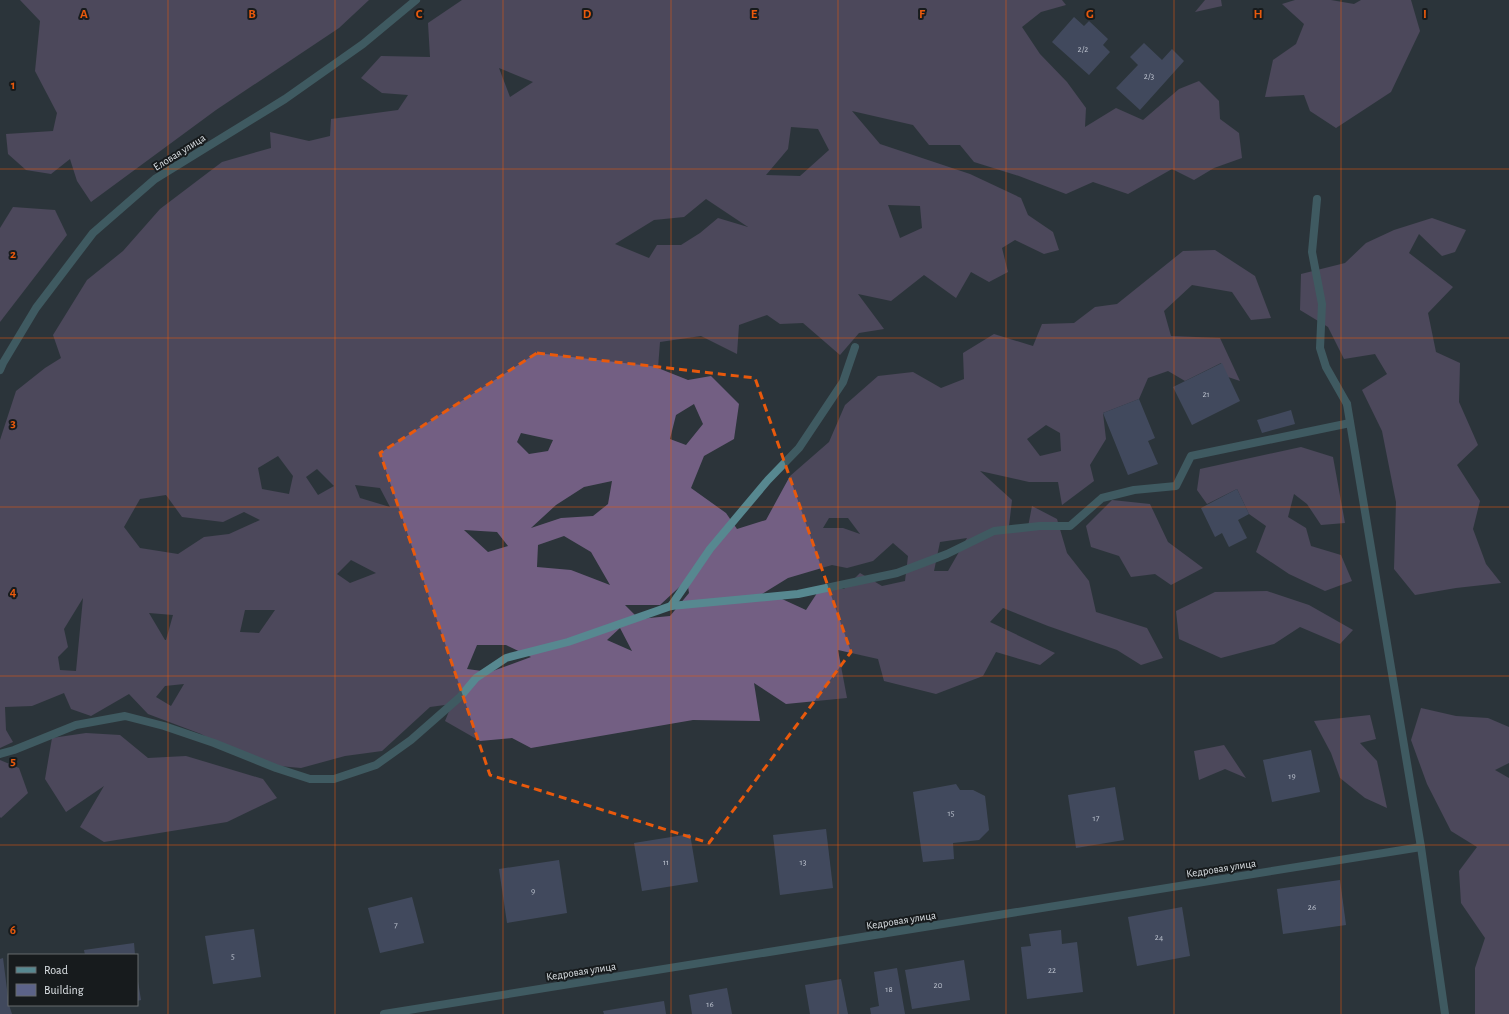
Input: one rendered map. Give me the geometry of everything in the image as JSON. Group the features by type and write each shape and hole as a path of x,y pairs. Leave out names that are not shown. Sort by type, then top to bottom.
{"street":[{"name":"Еловая улица","path":"0,370 36,308 92,233 155,179 285,99 363,44 416,0"},
{"path":"1317,199 1312,252 1322,304 1320,348 1326,367 1347,404 1421,847 1445,1014"},
{"path":"671,606 710,549 768,480 799,448 843,382 855,347"},
{"path":"0,754 14,750 76,724 125,716 171,728 214,743 276,768 310,779 334,780 376,765 411,740 460,697 476,678 506,658 568,642 671,606 798,594 896,573 947,554 994,531 1040,526 1070,526 1102,498 1134,490 1176,486 1191,456 1350,423"},
{"name":"Кедровая улица","path":"384,1014 1421,847"}],"highlighted area":[{"path":"537,353 755,378 851,652 709,843 490,775 380,453"}],"shaded area":[{"path":"20,0 369,0 339,28 216,110 91,202 77,181 70,159 51,174 26,170 8,154 6,134 53,131 57,113 35,71 40,21"},
{"path":"462,0 1062,0 1066,5 1041,12 1022,27 1040,54 1067,82 1086,108 1085,127 1116,108 1143,120 1179,89 1199,81 1219,101 1220,119 1239,133 1242,158 1214,168 1194,180 1172,169 1128,194 1093,182 1066,194 1019,176 974,162 960,145 929,145 913,125 852,111 880,144 970,174 1021,198 1028,215 1053,232 1059,250 1044,254 1015,240 1002,248 1008,272 989,282 971,272 956,298 924,275 891,301 858,294 884,329 859,333 840,355 803,323 780,324 767,315 739,325 737,354 701,336 660,342 658,368 688,380 711,376 739,404 734,439 704,456 691,488 726,513 737,529 766,520 790,476 829,442 845,405 878,376 913,372 941,388 964,379 963,353 994,334 1033,346 1042,324 1074,323 1095,307 1117,304 1183,251 1215,250 1255,276 1271,318 1251,320 1232,292 1192,285 1164,311 1171,336 1220,338 1240,381 1228,377 1221,363 1185,381 1168,371 1148,378 1139,399 1103,413 1106,439 1090,465 1094,481 1062,505 1058,482 1029,482 980,471 1012,500 1009,526 1028,527 1032,506 1057,519 1067,553 1089,581 1096,612 1147,628 1163,658 1141,665 1117,650 1048,626 1003,608 990,622 1055,653 1040,665 996,652 983,676 936,694 884,681 878,659 838,650 847,698 786,704 754,683 760,721 693,720 531,748 512,738 480,741 445,721 452,704 430,707 382,751 345,756 301,768 257,764 201,734 148,714 129,694 91,716 71,709 64,693 32,706 5,707 6,730 13,742 0,748 0,440 16,391 45,368 61,358 53,335 87,280 123,251 160,209 222,162 271,148 270,132 309,141 330,136 331,119 398,110 408,95 382,93 361,78 381,56 430,57 428,23","holes":["499,68 533,82 510,97","791,127 818,129 829,150 800,176 766,175 788,149","706,199 748,227 718,218 700,233 681,245 657,245 649,258 615,244 654,220 684,217","888,205 920,206 922,228 900,238","694,404 703,424 686,445 670,439 676,415","1046,425 1060,433 1061,451 1040,456 1027,439","521,433 553,440 548,451 529,454 517,442","278,456 293,476 289,494 262,489 258,468","317,469 334,486 318,495 306,477","612,481 608,504 593,516 561,518 531,528 556,505 584,487","355,485 380,488 390,507 360,498","166,495 182,517 223,522 244,512 260,520 229,534 204,537 178,554 140,548 124,527 140,499","829,518 848,518 860,534 843,528 823,528","464,530 497,532 508,546 488,552","564,536 591,552 610,585 571,570 537,567 538,545","967,538 948,571 934,571 940,542","893,543 908,556 905,581 882,586 860,573 844,589 821,587 806,610 782,599 754,599 788,578 832,565 847,568 873,561","351,560 376,573 350,583 337,574","687,580 689,593 670,616 639,619 625,605 660,605","83,598 76,671 60,670 58,657 68,647 64,629","245,610 275,610 259,633 240,632","149,613 173,615 166,640 165,640","620,628 632,651 607,640","477,645 506,645 531,657 490,672 467,669","184,684 171,706 156,697 165,686"]},
{"path":"1205,0 1221,0 1222,6 1195,12"},
{"path":"1295,0 1331,0 1354,4 1361,0 1411,0 1420,31 1391,92 1336,128 1310,111 1304,95 1265,97 1273,60 1296,44 1304,24 1282,4"},
{"path":"13,207 55,210 67,235 0,322 0,228"},
{"path":"1432,218 1466,230 1455,252 1442,256 1419,234 1409,253 1453,287 1428,313 1436,352 1460,363 1459,402 1478,445 1457,465 1480,501 1473,529 1486,564 1501,583 1456,588 1415,595 1394,569 1396,502 1382,431 1362,390 1387,374 1375,354 1344,359 1328,327 1300,310 1301,274 1345,263 1366,243 1394,230"},
{"path":"1301,447 1333,457 1345,523 1321,525 1307,504 1294,494 1288,517 1306,528 1311,546 1341,555 1352,581 1325,591 1289,574 1256,552 1266,526 1249,514 1237,489 1207,504 1197,490 1200,469"},
{"path":"1112,500 1150,504 1168,542 1203,568 1171,585 1155,574 1131,577 1119,556 1091,547 1086,526"},
{"path":"1267,591 1309,605 1353,630 1340,644 1300,627 1274,644 1221,658 1179,639 1176,611 1215,592"},
{"path":"1421,708 1456,716 1488,718 1509,727 1509,763 1495,770 1509,778 1509,1014 1475,1014 1475,968 1485,938 1461,903 1459,871 1477,847 1451,831 1427,784 1411,740"},
{"path":"1370,715 1376,739 1360,743 1377,761 1387,808 1365,798 1340,778 1331,753 1314,721"},
{"path":"86,733 120,735 148,758 186,756 263,779 277,798 227,822 104,842 80,827 104,786 66,812 45,779 52,738"},
{"path":"1224,745 1246,778 1225,769 1199,780 1194,751"},
{"path":"0,760 19,768 28,793 1,818 0,817"}],"building":[{"path":"1074,17 1084,26 1089,21 1108,39 1103,45 1110,52 1089,75 1052,42"},
{"path":"1144,43 1162,60 1172,49 1184,61 1140,110 1116,88 1138,65 1130,57"},
{"path":"1222,363 1240,401 1192,425 1173,387"},
{"path":"1139,399 1155,438 1148,441 1158,464 1128,475 1103,413"},
{"path":"1291,410 1295,424 1262,433 1257,420"},
{"path":"1237,489 1249,514 1238,520 1247,538 1229,547 1222,533 1215,537 1201,508"},
{"path":"1311,750 1320,792 1272,802 1263,760"},
{"path":"956,784 960,790 973,790 985,796 989,830 979,840 953,843 954,859 923,862 913,792"},
{"path":"1115,787 1124,840 1076,848 1068,795"},
{"path":"826,829 833,888 780,895 773,835"},
{"path":"690,834 698,882 642,891 634,843"},
{"path":"559,860 567,913 507,923 499,869"},
{"path":"1340,880 1346,925 1283,934 1277,889"},
{"path":"412,897 424,943 380,953 368,908"},
{"path":"1182,907 1190,956 1137,966 1128,917"},
{"path":"254,929 261,977 213,984 205,936"},
{"path":"1061,930 1062,944 1077,942 1083,992 1027,999 1021,947 1031,946 1029,934"},
{"path":"134,943 135,954 85,954 84,950"},
{"path":"3,958 8,1006 12,1014 0,1014 0,959"},
{"path":"964,960 970,1000 912,1009 905,970"},
{"path":"897,968 905,1014 871,1014 870,1008 879,1006 874,972"},
{"path":"841,979 848,1014 810,1014 805,985"},
{"path":"138,981 141,1000 138,1001"},
{"path":"727,988 732,1014 692,1014 689,995"},
{"path":"664,1001 666,1014 604,1014 603,1011"}]}
